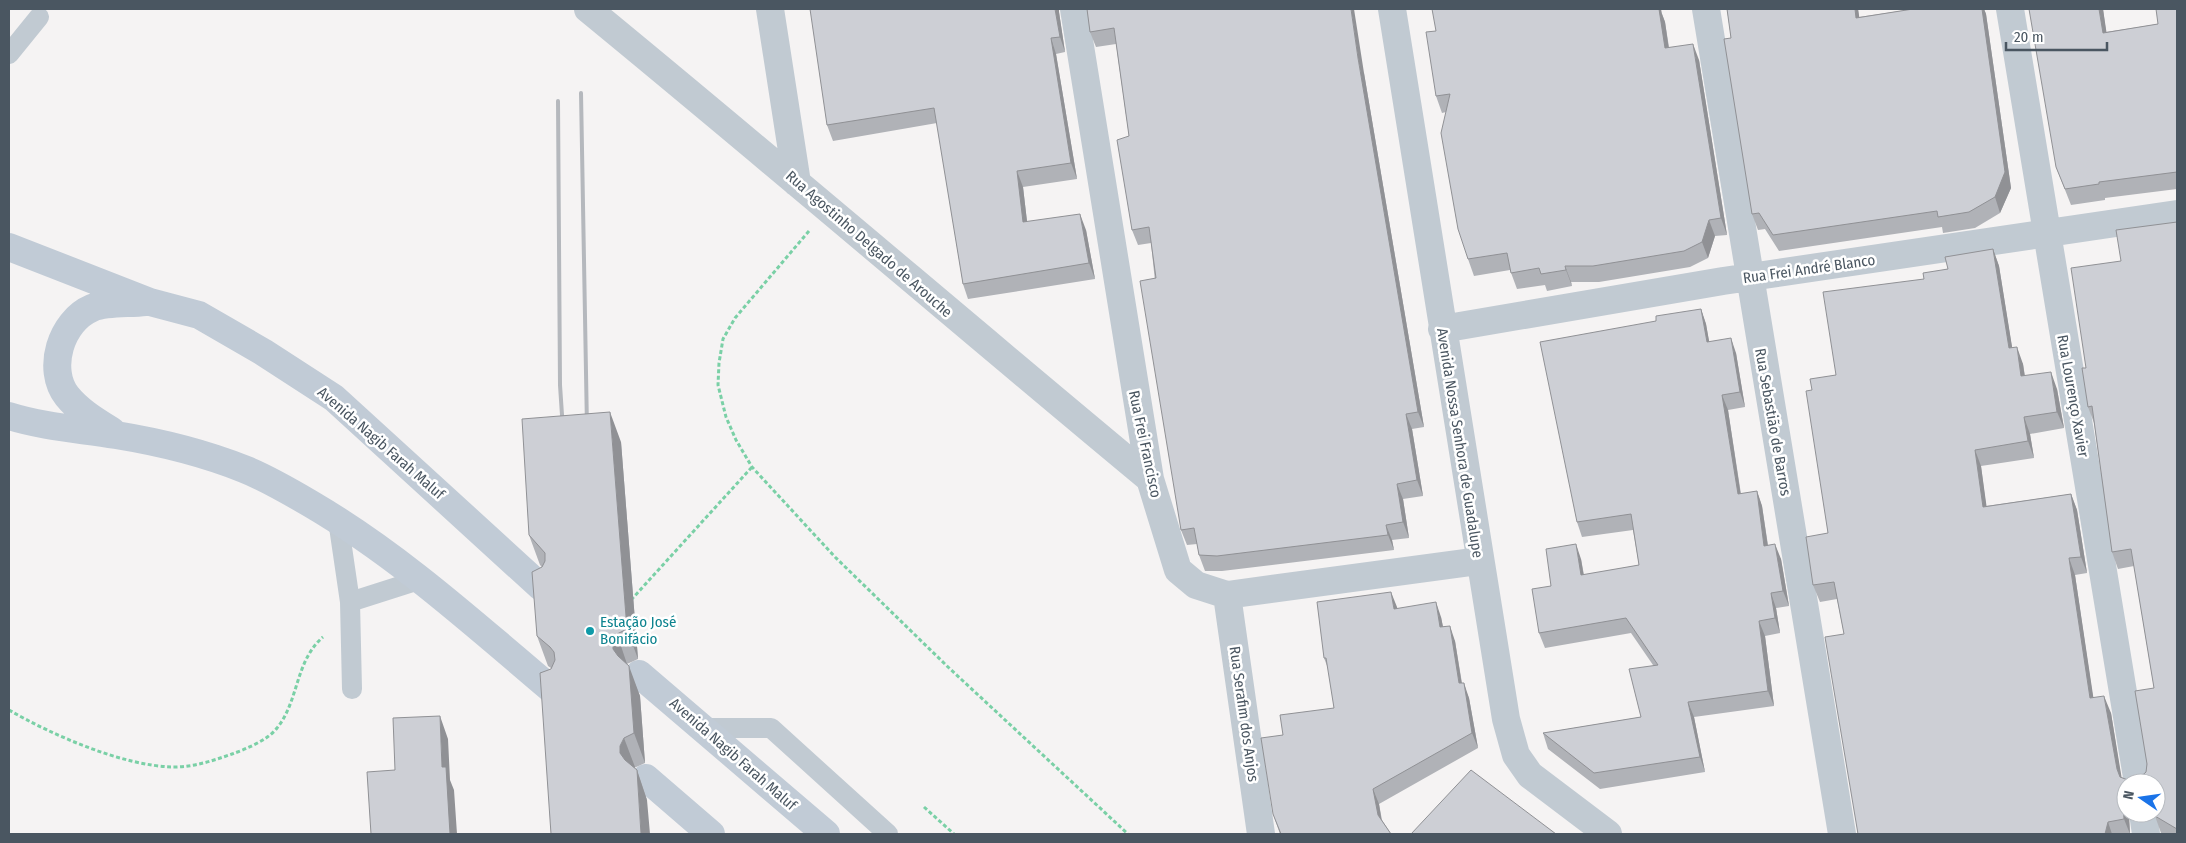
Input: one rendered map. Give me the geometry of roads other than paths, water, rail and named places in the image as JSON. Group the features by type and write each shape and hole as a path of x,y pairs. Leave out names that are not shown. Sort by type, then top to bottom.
{"main road":[{"name":"Avenida Nagib Farah Maluf","path":"9,247 150,302 205,318 263,352 334,398 541,587"},
{"path":"117,435 82,412 66,395 58,377 59,352 64,334 76,316 94,307 150,302"},
{"path":"9,416 36,424 117,435 188,450 244,469 289,491 338,520 422,579 550,688"},
{"name":"Avenida Nagib Farah Maluf","path":"639,674 826,834"},
{"path":"646,778 711,834"}],"street":[{"name":"Rua Agostinho Delgado de Arouche","path":"588,9 1150,479"},
{"path":"770,9 797,183"},
{"name":"Rua Frei Francisco","path":"1074,9 1150,479 1178,570 1196,585 1227,594 1479,561"},
{"name":"Avenida Nossa Senhora de Guadalupe","path":"1392,9 1506,720 1516,755 1530,775 1596,831"},
{"name":"Rua Sebastião de Barros","path":"1706,9 1842,834"},
{"name":"Rua Lourenço Xavier","path":"2010,9 2136,773"},
{"name":"Rua Frei André Blanco","path":"1442,329 1749,278 2177,214"},
{"name":"Rua Serafim dos Anjos","path":"1227,594 1261,834"}],"lane":[{"path":"9,54 39,17"},
{"path":"338,520 350,602 352,689"},
{"path":"350,602 422,579"},
{"path":"703,728 771,728 888,834"}],"railway":[{"path":"581,93 587,428"},
{"path":"558,101 560,385 563,430"}],"place":[{"name":"Estação José Bonifácio","path":"590,631"}]}
